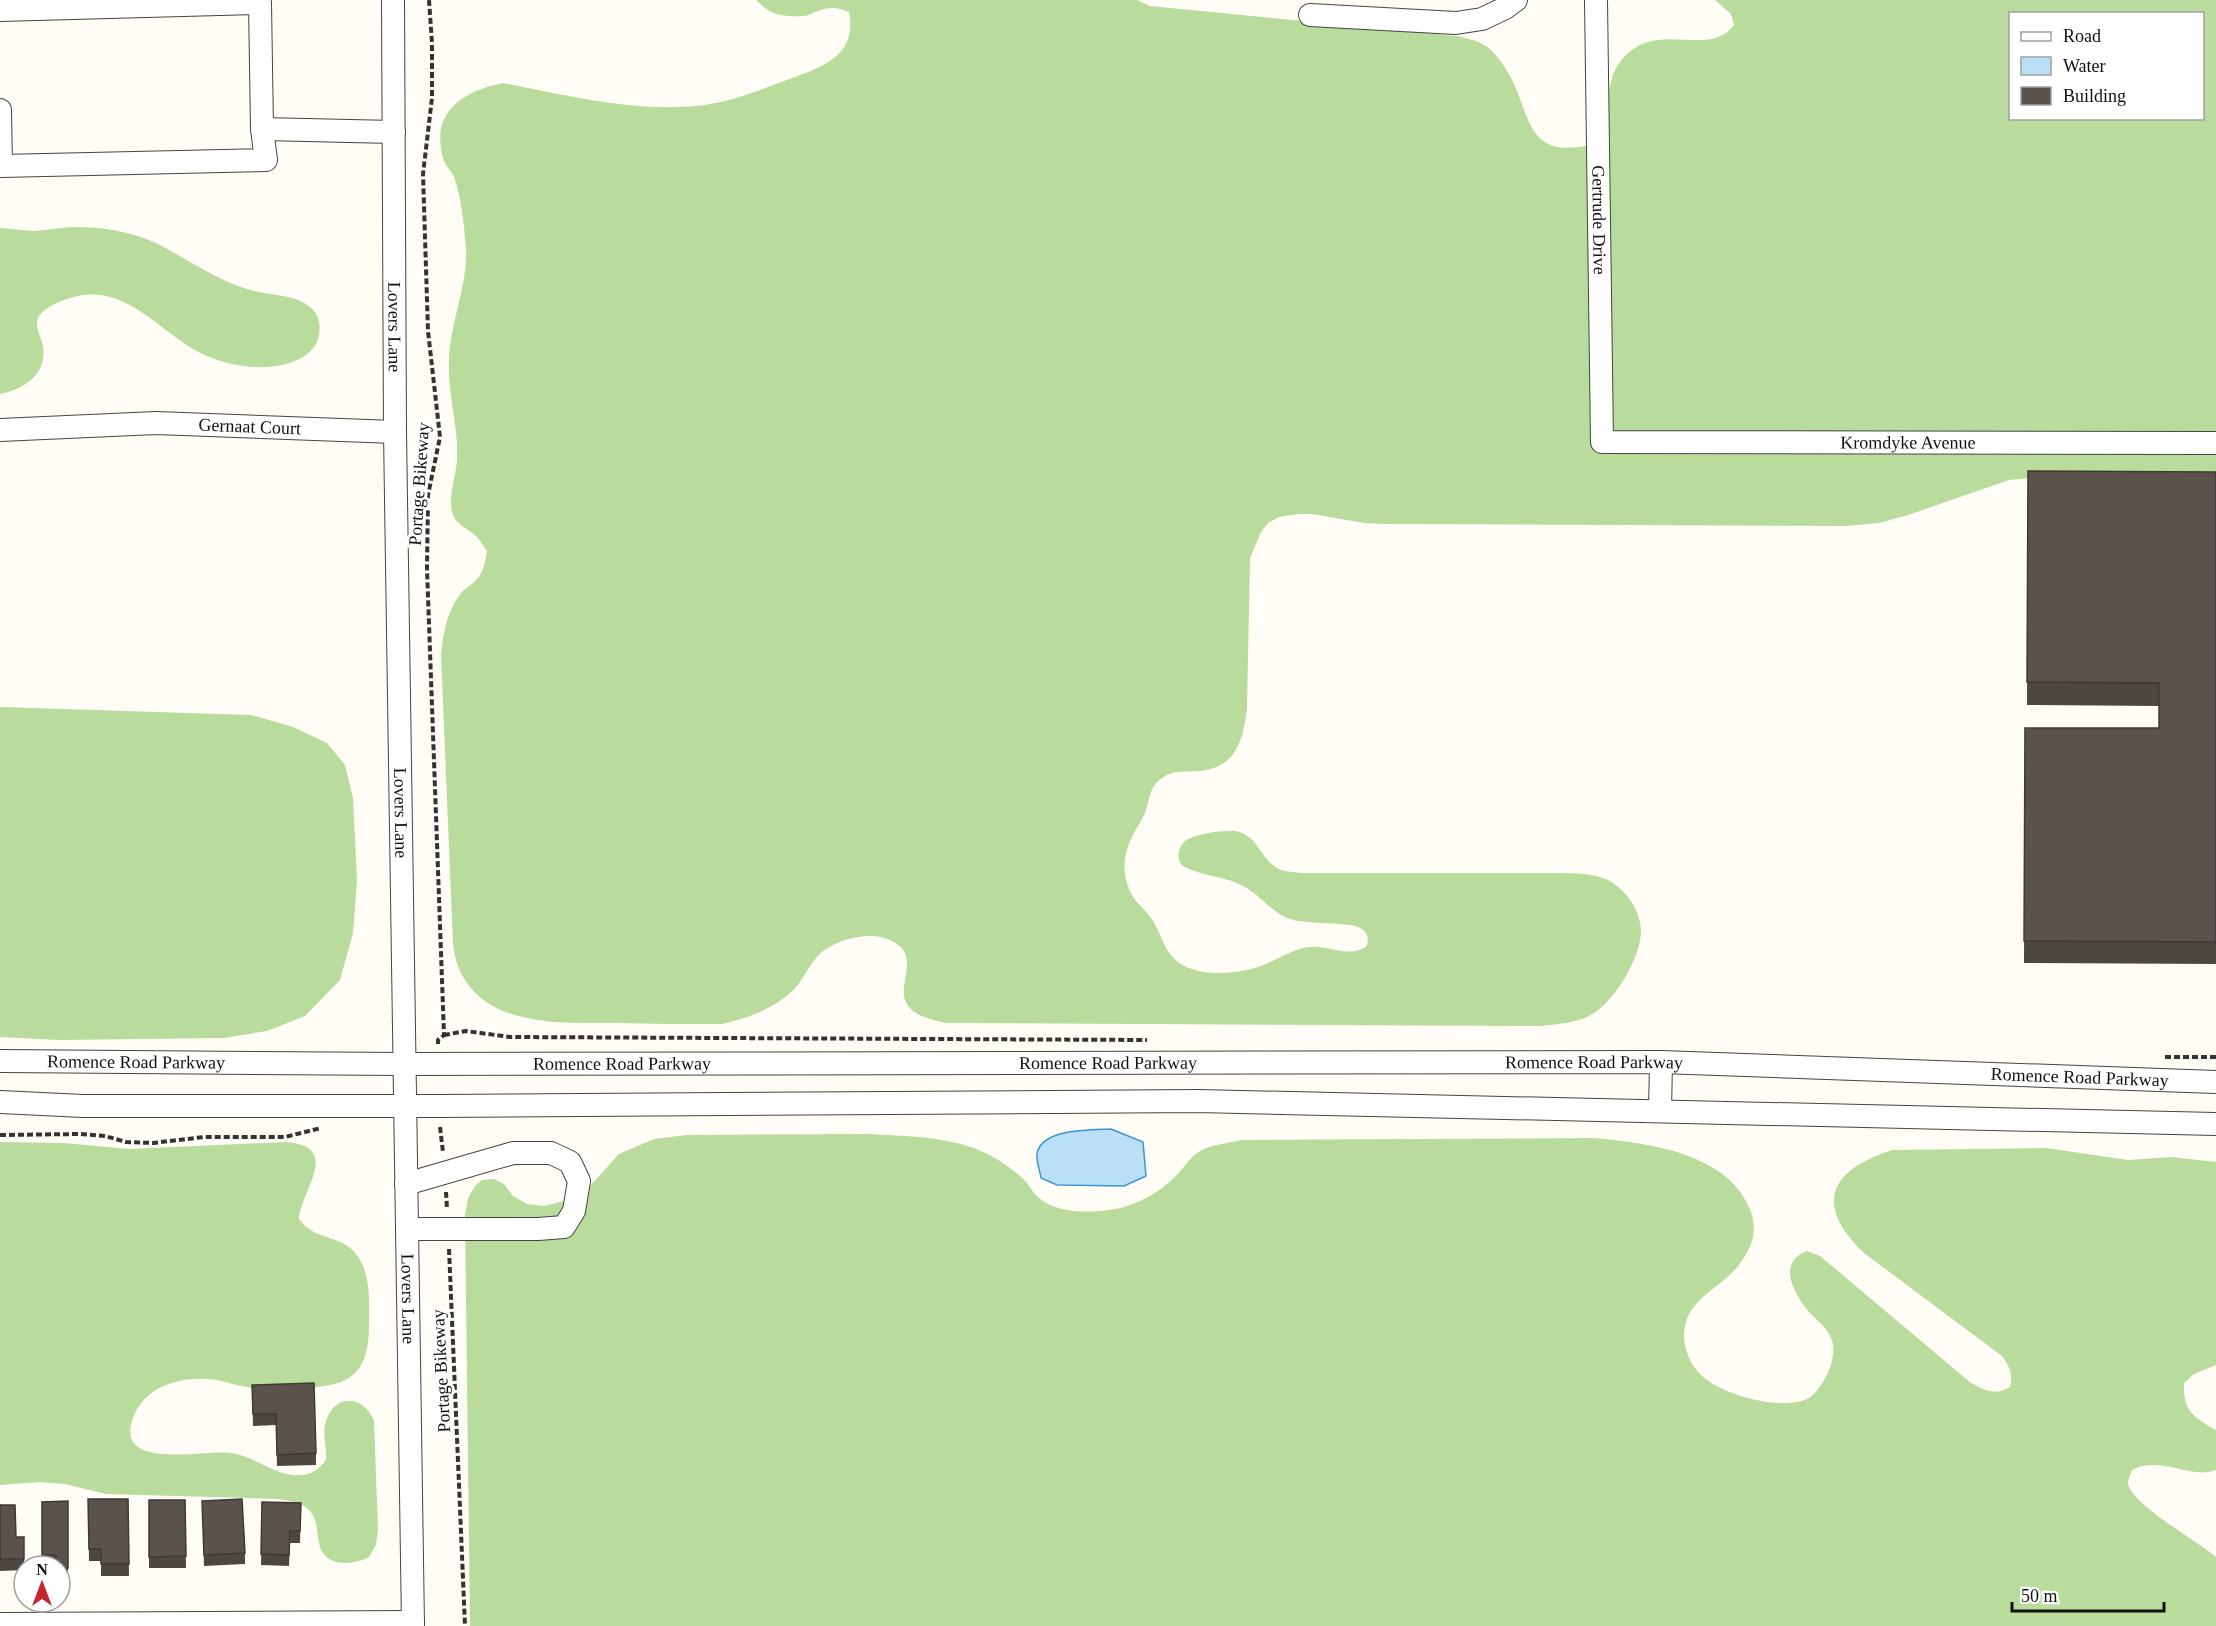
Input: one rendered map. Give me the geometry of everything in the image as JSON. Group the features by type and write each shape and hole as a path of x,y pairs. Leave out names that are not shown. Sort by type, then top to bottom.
{"street":[{"name":"Lovers Lane","path":"393,0 395,432 413,1624"},
{"path":"1310,15 1456,23 1482,19 1516,0"},
{"name":"Gertrude Drive","path":"1596,0 1602,442"},
{"path":"0,10 260,3 262,129 266,160 1,166 0,110"},
{"path":"262,129 394,132"},
{"name":"Gernaat Court","path":"0,430 156,423 395,432"},
{"name":"Kromdyke Avenue","path":"1602,442 2216,443"},
{"name":"Romence Road Parkway","path":"0,1061 404,1064 1661,1062 2216,1082"},
{"path":"1660,1112 1661,1062"},
{"name":"Romence Road Parkway","path":"0,1102 83,1106 405,1106 1198,1101 2216,1124"},
{"path":"406,1184 513,1153 551,1153 570,1162 579,1181 574,1211 564,1227 407,1229"},
{"path":"0,1624 413,1624"}],"path":[{"name":"Portage Bikeway","path":"429,0 432,98 423,174 428,331 440,437 428,495 427,517 444,1035 438,1040"},
{"name":"Portage Bikeway","path":"439,1122 448,1229 465,1626"},
{"path":"0,1135 80,1134 105,1136 126,1142 153,1143 204,1137 285,1137 329,1126"}],"green space":[{"path":"756,0 1137,0 1150,6 1457,36 1479,42 1491,50 1510,76 1527,119 1536,134 1549,144 1566,148 1591,145 1614,73 1632,50 1647,42 1663,39 1710,39 1723,35 1734,25 1731,14 1715,0 2216,0 2216,478 2048,476 2009,480 1908,515 1879,523 1846,526 1385,524 1364,523 1312,514 1279,517 1268,523 1261,532 1250,558 1247,708 1240,742 1229,759 1221,765 1210,769 1170,774 1155,785 1126,853 1125,870 1131,894 1151,918 1167,950 1177,961 1186,967 1219,973 1258,967 1303,948 1318,947 1346,952 1360,950 1367,946 1368,938 1363,930 1350,925 1305,922 1287,918 1239,884 1186,868 1179,860 1181,846 1185,841 1202,834 1230,831 1243,833 1254,842 1273,865 1281,870 1301,873 1559,873 1601,877 1615,884 1631,901 1640,924 1640,942 1631,965 1618,988 1602,1007 1582,1019 1541,1026 947,1023 923,1017 910,1008 904,998 907,964 905,953 889,939 870,936 849,939 831,946 818,956 794,989 781,1000 757,1013 722,1024 571,1023 525,1018 485,1001 469,986 457,963 453,943 441,655 452,607 462,592 479,577 487,551 476,536 457,522 451,509 457,448 449,360 452,332 464,276 466,248 459,196 453,174 443,157 440,142 441,129 450,110 465,97 484,88 503,83 585,99 642,106 698,106 725,101 818,68 837,55 848,38 849,12 828,8 804,16 789,16 771,12"},
{"path":"72,227 106,229 139,236 228,282 251,290 299,300 314,310 318,319 320,329 316,344 301,358 282,365 253,367 234,365 207,356 190,347 126,303 109,297 91,295 70,298 49,307 39,316 37,323 44,353 39,370 34,377 19,388 0,394 0,228 34,231"},
{"path":"0,707 251,715 293,727 327,743 345,765 353,798 357,881 353,933 340,980 305,1016 267,1031 224,1038 59,1040 0,1037"},
{"path":"867,1134 938,1139 966,1145 999,1160 1027,1183 1046,1203 1063,1209 1082,1211 1119,1208 1139,1201 1167,1184 1193,1156 1202,1150 1242,1140 1595,1138 1662,1148 1706,1164 1725,1176 1740,1192 1751,1212 1754,1225 1751,1244 1741,1262 1701,1299 1688,1316 1684,1339 1693,1366 1711,1383 1738,1395 1784,1403 1798,1402 1815,1393 1828,1373 1833,1356 1833,1346 1828,1333 1795,1292 1790,1276 1793,1262 1807,1251 1820,1256 1971,1383 1995,1392 2010,1387 2010,1371 2002,1356 1864,1253 1838,1219 1834,1204 1836,1191 1842,1178 1871,1158 1892,1150 2046,1148 2128,1160 2172,1157 2216,1162 2216,1365 2194,1374 2184,1383 2184,1393 2191,1412 2216,1430 2216,1470 2196,1472 2165,1466 2143,1466 2132,1470 2128,1483 2140,1501 2216,1557 2216,1626 470,1626 465,1215 468,1198 475,1186 482,1180 494,1179 504,1184 513,1196 527,1204 544,1206 568,1200 590,1186 619,1154 654,1139 687,1135"},
{"path":"0,1142 64,1143 129,1149 286,1142 303,1146 312,1152 316,1161 315,1171 301,1207 299,1219 315,1232 346,1245 361,1261 367,1278 369,1324 368,1342 360,1367 342,1381 315,1387 273,1389 240,1386 205,1379 168,1384 156,1390 139,1406 133,1418 130,1435 136,1446 149,1452 165,1454 231,1453 249,1458 282,1473 304,1475 314,1471 326,1460 324,1428 332,1410 344,1401 358,1403 370,1413 374,1421 378,1529 376,1545 369,1557 349,1563 328,1559 320,1547 313,1515 307,1508 287,1500 106,1494 65,1484 40,1482 0,1485"}],"water":[{"path":"1111,1129 1143,1142 1146,1176 1124,1186 1057,1185 1041,1178 1037,1154 1048,1139 1080,1130"}],"building":[{"path":"2028,471 2216,472 2216,942 2024,941 2025,728 2159,728 2159,683 2027,682"},
{"path":"314,1383 316,1453 277,1455 276,1414 253,1414 252,1385"},
{"path":"88,1499 128,1499 129,1564 101,1564 101,1549 89,1549"},
{"path":"242,1499 245,1553 204,1555 202,1501"},
{"path":"149,1500 185,1500 186,1556 149,1557"},
{"path":"68,1501 68,1554 42,1554 42,1502"},
{"path":"262,1502 301,1503 300,1531 290,1531 289,1555 261,1554"},
{"path":"0,1505 15,1505 16,1537 24,1537 24,1554 12,1554 12,1559 0,1559"}]}
